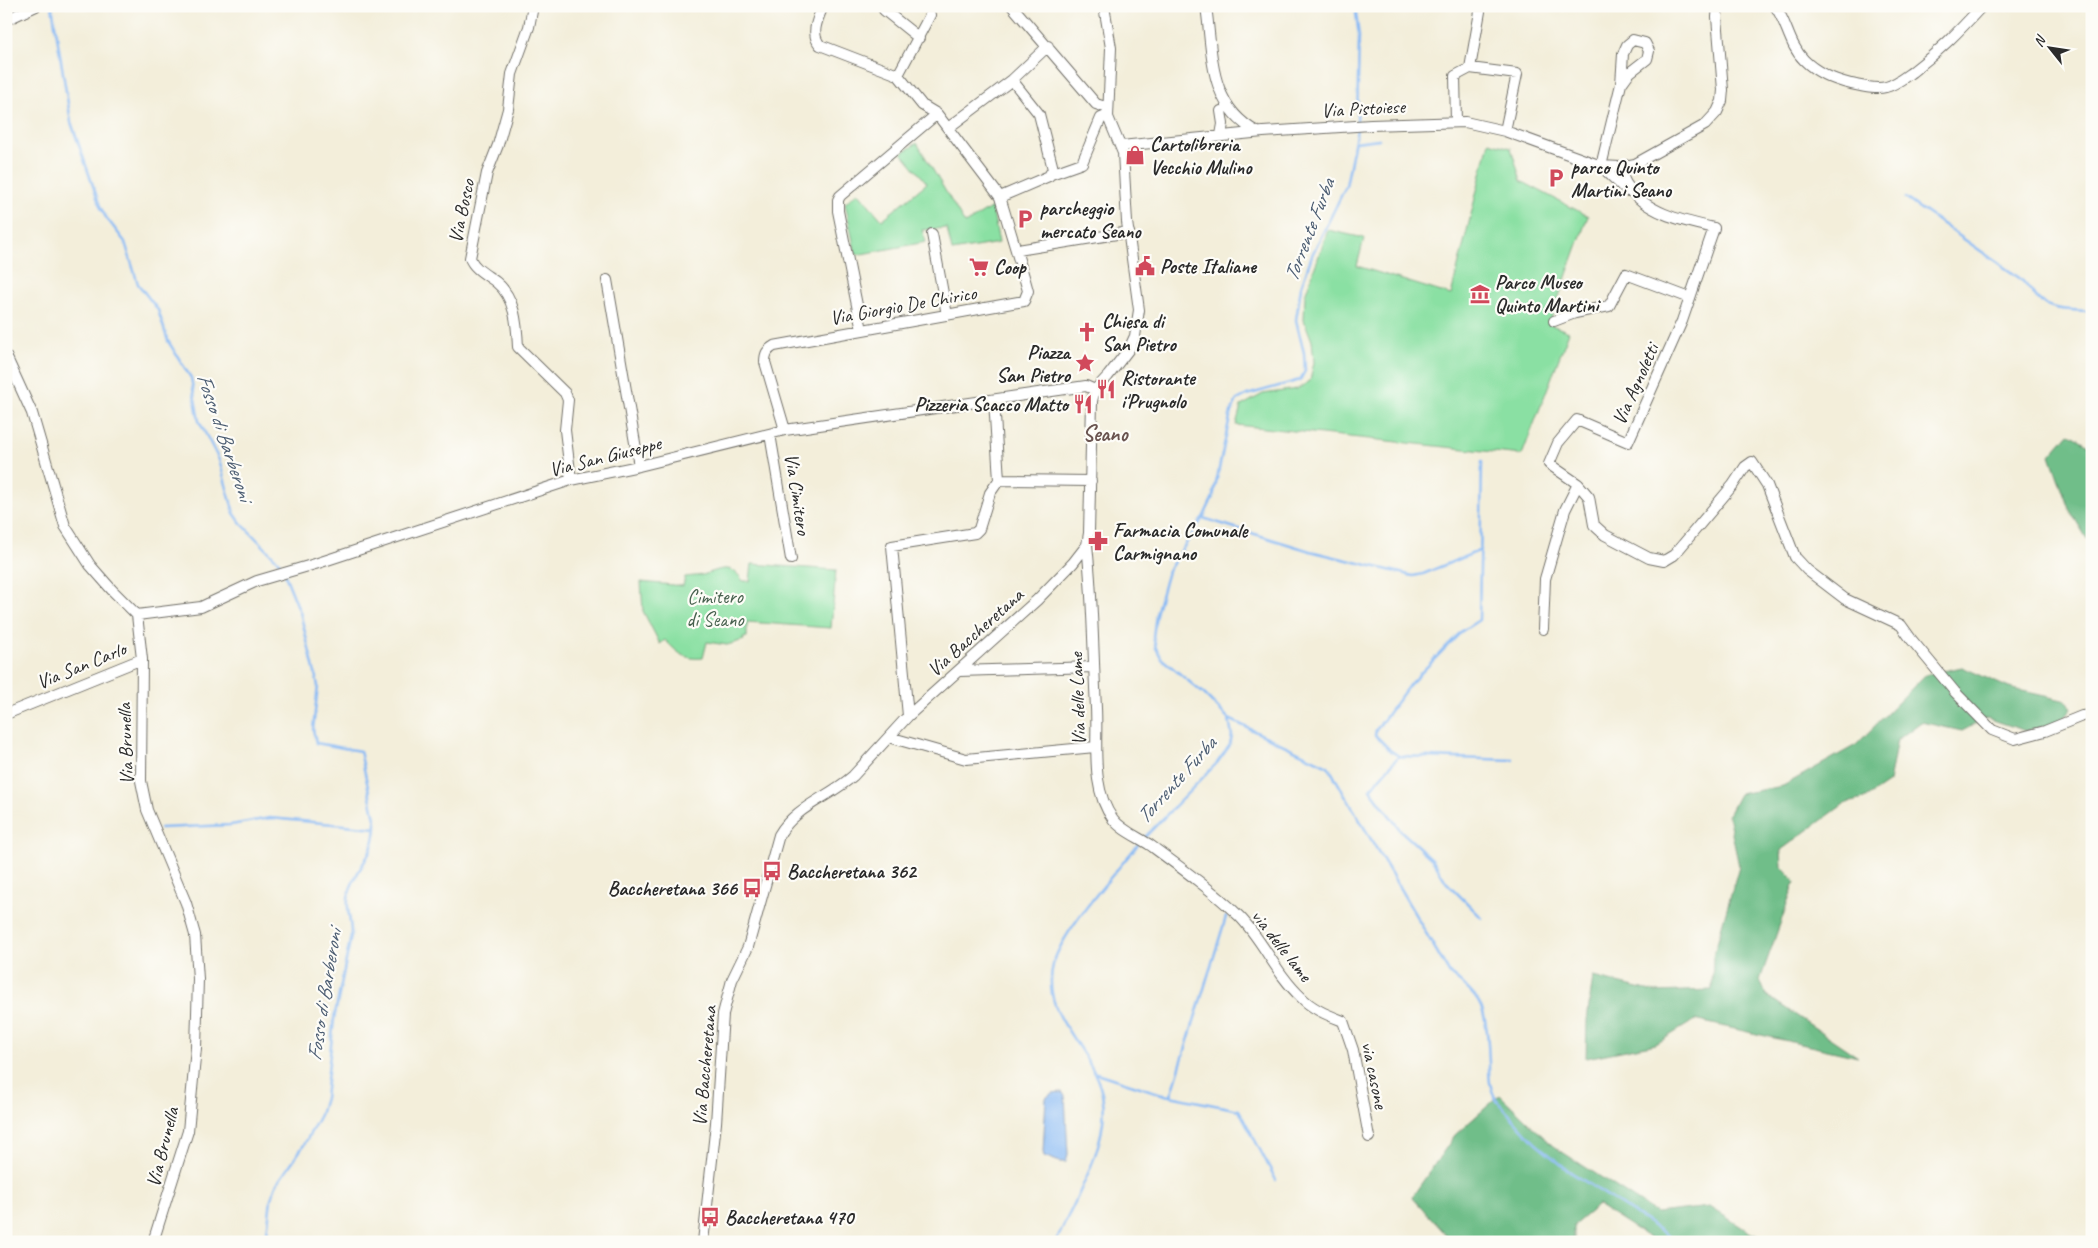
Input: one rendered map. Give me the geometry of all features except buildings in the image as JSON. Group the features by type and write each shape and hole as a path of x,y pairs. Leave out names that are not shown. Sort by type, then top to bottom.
{"street":[{"path":"6,20 36,6"},
{"name":"Via Bosco","path":"533,6 512,74 508,109 498,146 487,173 470,258 476,268 502,287 506,294 515,314 518,347 565,393 568,400 565,430 571,480"},
{"path":"823,6 816,26 817,42 824,48 898,75 930,15"},
{"path":"1012,6 1096,104 1108,111"},
{"path":"1087,545 1091,481 1092,388 1108,376 1129,349 1135,336 1139,310 1129,232 1123,153 1108,111 1110,48 1104,6"},
{"path":"1206,6 1217,82 1216,93 1224,124 1221,135"},
{"path":"1470,68 1481,6"},
{"name":"Via Pistoiese","path":"1121,146 1257,132 1456,122 1470,123 1505,131 1601,166 1620,167 1635,164 1692,133 1709,122 1717,112 1722,101 1723,90 1717,17 1718,6"},
{"path":"1775,6 1780,12 1794,45 1804,60 1820,72 1841,82 1874,88 1886,87 1902,80 1941,50 1982,6"},
{"path":"884,10 919,38"},
{"path":"948,128 1012,80 1048,46"},
{"path":"1456,122 1455,76 1470,68 1517,74 1505,131"},
{"name":"Via Giorgio De Chirico","path":"786,430 765,362 765,355 768,349 774,346 1024,301 1028,291 1018,250 1000,197 937,114 922,105 898,75"},
{"path":"1012,80 1039,114 1052,172"},
{"path":"1217,82 1228,108 1240,121 1257,132"},
{"path":"1601,166 1621,84"},
{"path":"1000,197 1052,172 1082,163 1101,118 1108,111"},
{"path":"1221,111 1244,133"},
{"path":"862,330 838,211 838,200 840,196 937,114"},
{"name":"Via Agnoletti","path":"1578,484 1549,464 1558,443 1577,420 1628,442 1682,321 1714,228 1684,222 1659,212 1618,183 1601,166"},
{"name":"Via Agnoletti","path":"1620,167 1626,185 1636,196"},
{"path":"1018,250 1129,232"},
{"path":"932,234 947,315"},
{"path":"1554,321 1576,313 1609,306 1626,274 1690,298"},
{"path":"607,280 639,466"},
{"path":"6,356 32,413 65,526 90,565 137,615"},
{"name":"Via San Giuseppe","path":"137,615 201,607 279,573 571,480 639,466 786,430 1086,386 1092,388"},
{"path":"908,716 892,546 975,532 979,529 990,493 999,480 994,400"},
{"name":"Via Cimitero","path":"770,434 791,559"},
{"path":"1543,630 1544,580 1565,510 1578,484 1589,497 1594,525 1605,535 1649,558 1664,561 1674,555 1733,485 1745,467 1752,462 1767,485 1795,557 1807,570 1846,599 1901,625 1955,692 1992,730 2015,739 2045,731 2082,716 2092,715"},
{"path":"999,480 1091,481"},
{"name":"Via Baccheretana","path":"703,1242 716,1123 723,1014 732,980 748,947 779,835 784,826 799,811 848,781 908,716 1037,600 1073,563 1087,545"},
{"name":"Via delle Lame","path":"1087,545 1096,711 1096,747 1102,793 1110,814 1121,826 1150,846"},
{"name":"Via Brunella","path":"137,615 142,659 141,781 147,810 186,903 195,935 198,979 196,1048 188,1131 152,1242"},
{"name":"Via San Carlo","path":"6,714 142,659"},
{"path":"959,671 1094,667"},
{"path":"889,738 966,759 1096,747"},
{"name":"via delle lame","path":"1150,846 1227,904 1251,928 1286,981 1301,998 1319,1011 1343,1022"},
{"name":"via casone","path":"1343,1022 1353,1050 1369,1138"}],"green space":[{"name":"Parco Museo Quinto Martini","path":"1489,142 1511,148 1521,181 1588,216 1549,324 1569,332 1522,455 1236,425 1241,406 1263,394 1297,389 1310,381 1314,362 1312,341 1304,320 1305,295 1328,230 1364,238 1357,266 1451,295"},
{"path":"917,143 965,224 992,207 999,243 952,251 947,228 922,230 926,242 856,255 845,203 858,192 882,220 927,183 902,153"},
{"path":"2069,433 2092,447 2092,547 2069,509 2050,455"},
{"name":"Cimitero di Seano","path":"752,564 836,570 831,628 747,622 747,637 743,638 744,640 727,645 707,642 703,658 686,657 665,640 660,644 643,611 641,582 683,586 685,577 703,575 724,569 732,570 743,581 750,581"},
{"path":"1962,667 2009,688 2067,701 2072,709 2061,722 2026,731 1987,718 1962,731 1921,722 1897,740 1889,782 1864,799 1844,804 1781,850 1782,867 1795,882 1760,980 1766,995 1858,1057 1695,1020 1656,1044 1586,1058 1587,1020 1593,977 1655,992 1712,990 1713,957 1739,866 1728,815 1739,794 1783,786 1856,745 1925,675"},
{"path":"1500,1095 1553,1146 1656,1213 1710,1207 1751,1233 1773,1242 1656,1242 1598,1205 1574,1225 1574,1242 1453,1242 1412,1197 1455,1135"}],"water":[{"path":"1062,1092 1065,1096 1068,1155 1066,1162 1060,1162 1044,1156 1043,1152 1046,1098 1052,1093"}],"waterway":[{"name":"Fosso di Barberoni","path":"52,6 71,122 100,206 105,216 125,242 138,284 158,310 168,341 191,378 199,421 219,460 234,513 241,523 279,562 282,570"},
{"name":"Torrente Furba","path":"1355,6 1359,36 1357,123"},
{"name":"Torrente Furba","path":"1144,838 1217,763 1230,745 1232,736 1229,719 1204,694 1162,659 1153,637 1156,614 1168,571 1204,516 1213,497 1231,412 1237,400 1247,395 1300,380 1305,371 1304,353 1296,320 1301,287 1312,255 1346,186 1357,129"},
{"path":"1355,142 1379,139"},
{"path":"1905,198 2018,277 2042,303 2055,308 2092,311"},
{"path":"1482,462 1479,620 1462,631 1410,684 1376,730 1375,735 1391,751 1399,756 1513,760"},
{"path":"1203,518 1310,551 1413,576 1423,574 1481,550"},
{"name":"Fosso di Barberoni","path":"266,1242 271,1199 276,1185 304,1145 320,1115 325,1098 334,1019 351,936 348,896 370,851 376,823 360,751 316,743 313,729 318,686 300,612 285,575"},
{"path":"1229,719 1328,766 1450,974 1465,986 1478,1001 1484,1015 1487,1031 1490,1082 1492,1092 1497,1101 1535,1143 1569,1171 1678,1242"},
{"path":"1399,756 1370,789 1401,831 1433,860 1446,882 1482,918"},
{"path":"160,828 231,825 270,818 376,828"},
{"name":"Torrente Furba","path":"1056,1242 1096,1154 1101,1135 1103,1100 1099,1082 1061,1019 1054,1002 1051,984 1053,965 1058,951 1078,919 1140,842"},
{"path":"1171,1096 1226,917"},
{"path":"1093,1072 1165,1095 1239,1110 1276,1180"}],"place":[{"name":"Cartolibreria Vecchio Mulino","path":"1135,155"},
{"name":"parco Quinto Martini Seano","path":"1556,178"},
{"name":"parcheggio mercato Seano","path":"1025,219"},
{"name":"Poste Italiane","path":"1145,266"},
{"name":"Coop","path":"979,267"},
{"name":"Parco Museo Quinto Martini","path":"1480,294"},
{"name":"Chiesa di San Pietro","path":"1087,332"},
{"name":"Piazza San Pietro","path":"1085,363"},
{"name":"Ristorante i'Prugnolo","path":"1106,389"},
{"name":"Pizzeria Scacco Matto","path":"1083,404"},
{"name":"Farmacia Comunale Carmignano","path":"1098,541"},
{"name":"Baccheretana 362","path":"772,871"},
{"name":"Baccheretana 366","path":"752,888"},
{"name":"Baccheretana 470","path":"710,1217"}],"district":[{"name":"Seano","path":"1105,433"}]}
